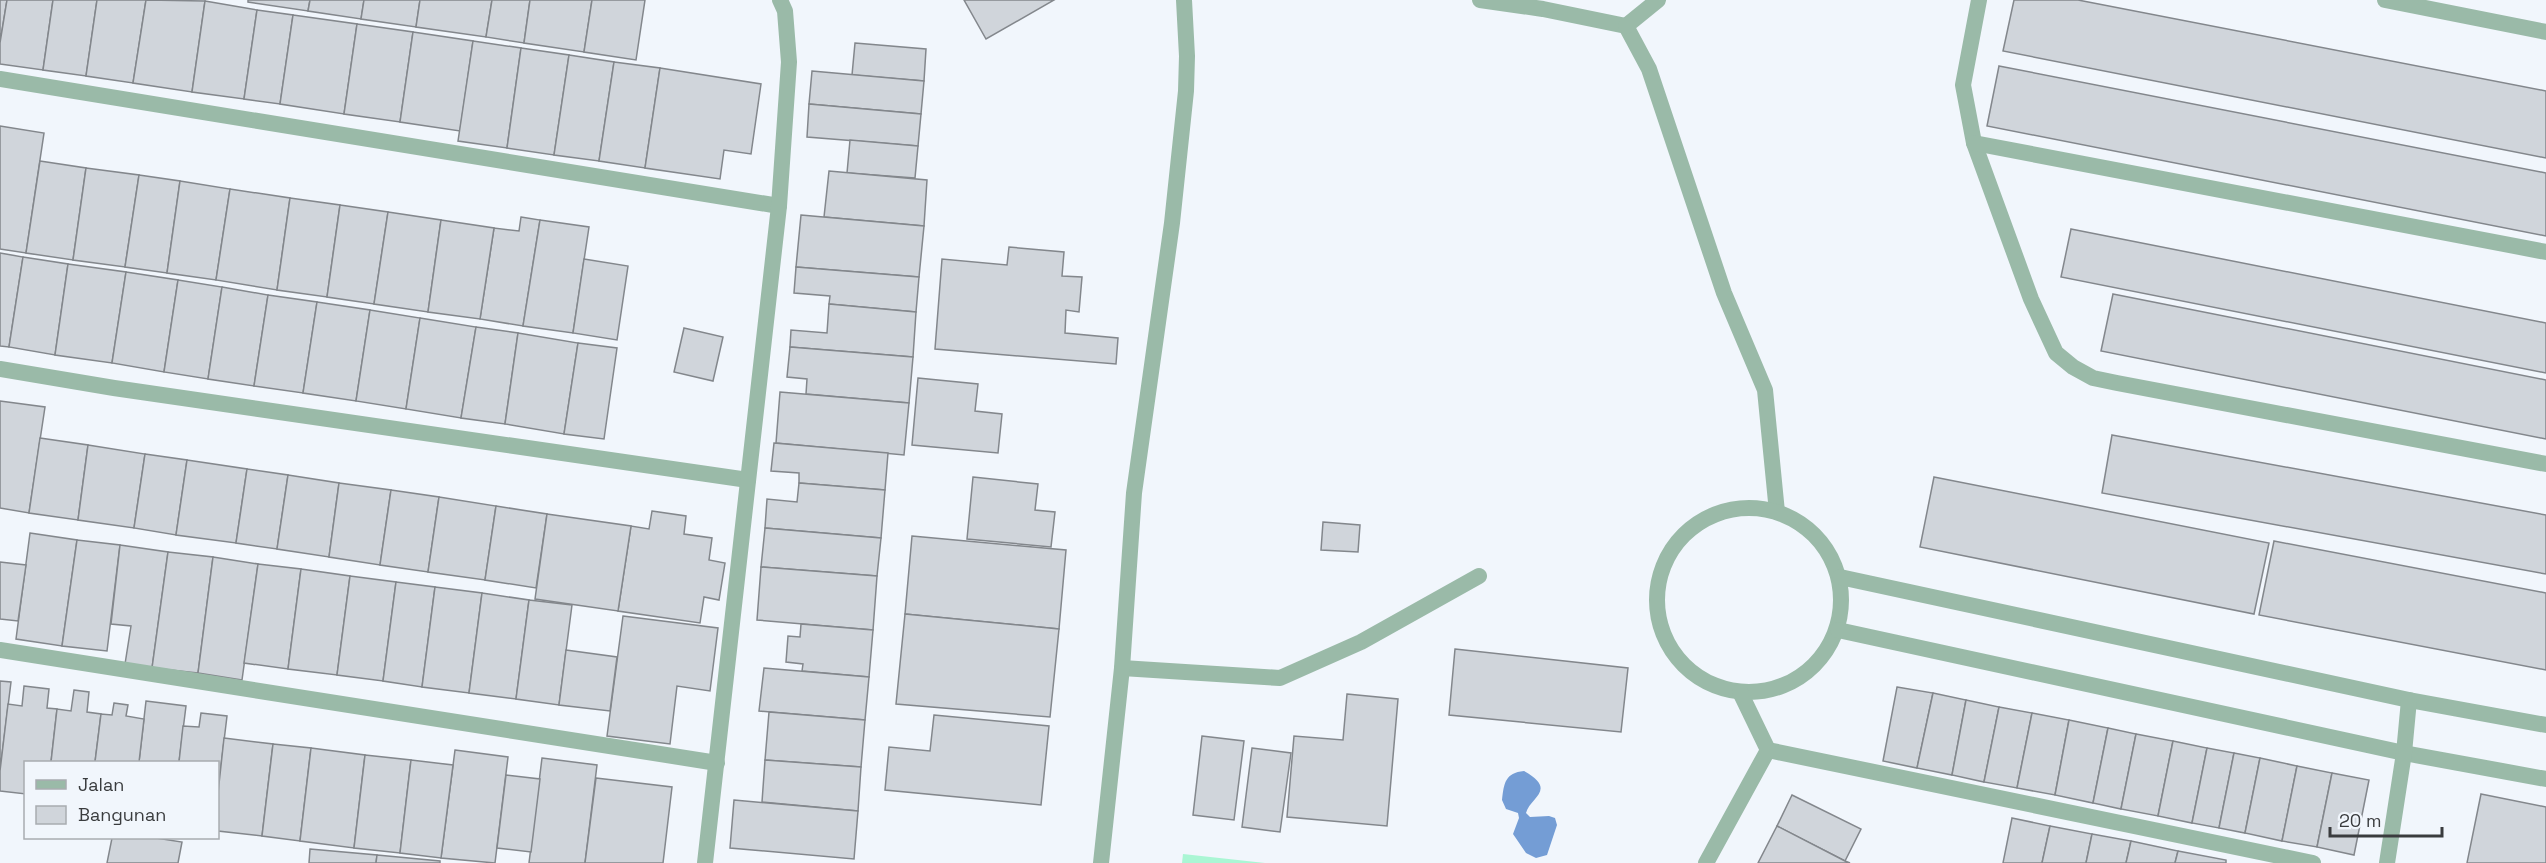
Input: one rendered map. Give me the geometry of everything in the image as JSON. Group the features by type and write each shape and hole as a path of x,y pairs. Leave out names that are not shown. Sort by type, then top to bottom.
{"street":[{"path":"705,863 779,206 789,62 785,11 780,0"},
{"path":"1101,863 1122,668 1134,493 1172,223 1186,91 1184,0"},
{"path":"1480,0 1543,9 1626,26"},
{"path":"1626,26 1658,0"},
{"path":"1979,0 1963,85 1974,143 2031,299 2056,352 2073,367 2093,378 2117,383 2546,464"},
{"path":"2385,0 2546,33"},
{"path":"1626,26 1649,69 1724,293 1765,390 1778,512"},
{"path":"0,79 779,206"},
{"path":"1974,143 2546,252"},
{"path":"0,369 114,388 748,480"},
{"path":"1746,507 1778,512 1805,526 1827,548 1840,577 1843,604 1838,630 1823,657 1800,678 1771,691 1740,692 1710,685 1685,667 1666,642 1657,613 1658,582 1669,553 1689,529 1716,513 1746,507"},
{"path":"1122,668 1280,678 1361,642 1479,576"},
{"path":"1840,577 2409,700 2546,726"},
{"path":"1838,630 2404,753 2546,779"},
{"path":"0,650 717,763"},
{"path":"1740,692 1768,750"},
{"path":"2387,863 2404,753 2409,700"},
{"path":"1706,863 1768,750"},
{"path":"1768,750 2313,863"}],"green space":[{"path":"1183,854 1265,863 1182,863"}],"water":[{"path":"1524,771 1539,783 1541,788 1526,813 1530,817 1555,818 1557,825 1547,855 1536,858 1526,853 1513,834 1519,818 1518,813 1506,809 1502,800 1509,777"}],"building":[{"path":"0,0 7,0 0,43"},
{"path":"7,0 53,0 43,70 0,64 0,43"},
{"path":"53,0 97,0 86,76 43,70"},
{"path":"97,0 146,0 133,83 86,76"},
{"path":"146,0 205,1 192,92 133,83"},
{"path":"248,0 310,0 308,11 248,2"},
{"path":"310,0 364,0 361,19 308,11"},
{"path":"364,0 420,0 416,27 361,19"},
{"path":"420,0 492,0 486,37 416,27"},
{"path":"492,0 530,0 524,43 486,37"},
{"path":"530,0 592,0 584,52 524,43"},
{"path":"592,0 645,0 636,60 584,52"},
{"path":"964,0 1054,0 986,39"},
{"path":"2014,0 2078,0 2546,91 2546,158 2003,51"},
{"path":"205,1 257,10 244,99 192,92"},
{"path":"257,10 293,15 280,104 244,99"},
{"path":"293,15 357,24 344,114 280,104"},
{"path":"357,24 413,32 400,122 344,114"},
{"path":"413,32 473,41 460,131 400,122"},
{"path":"473,41 521,48 507,148 458,141"},
{"path":"855,43 926,49 924,81 852,75"},
{"path":"521,48 569,55 554,155 507,148"},
{"path":"569,55 614,62 599,161 554,155"},
{"path":"614,62 660,68 645,168 599,161"},
{"path":"1999,66 2546,173 2546,236 1987,126"},
{"path":"660,68 761,84 751,154 724,150 720,179 645,168"},
{"path":"812,71 924,81 921,114 809,104"},
{"path":"809,104 921,114 918,146 807,137"},
{"path":"0,126 44,133 26,253 0,249"},
{"path":"850,140 918,146 915,178 847,173"},
{"path":"40,161 86,168 73,260 26,253"},
{"path":"86,168 139,175 125,267 73,260"},
{"path":"829,171 927,180 924,226 824,217"},
{"path":"139,175 180,181 167,273 125,267"},
{"path":"180,181 230,189 216,280 167,273"},
{"path":"230,189 290,198 277,290 216,280"},
{"path":"290,198 340,205 327,297 277,290"},
{"path":"340,205 388,212 374,304 327,297"},
{"path":"388,212 441,220 428,312 374,304"},
{"path":"801,215 924,226 919,277 796,267"},
{"path":"521,217 540,220 523,326 480,319 494,228 519,231"},
{"path":"441,220 494,228 480,319 428,312"},
{"path":"540,220 589,227 573,333 523,326"},
{"path":"2071,229 2546,323 2546,373 2061,277"},
{"path":"1009,247 1064,252 1062,276 1082,277 1079,312 1066,310 1065,333 1118,338 1116,364 935,349 942,259 1007,265"},
{"path":"0,253 23,257 9,347 0,346"},
{"path":"23,257 68,264 55,355 9,347"},
{"path":"584,259 628,266 617,340 573,333"},
{"path":"68,264 126,272 112,363 55,355"},
{"path":"796,267 919,277 916,312 829,304 830,296 794,293"},
{"path":"126,272 178,280 164,372 112,363"},
{"path":"178,280 222,287 208,379 164,372"},
{"path":"222,287 268,295 254,386 208,379"},
{"path":"2113,294 2546,380 2546,439 2101,351"},
{"path":"268,295 317,302 303,393 254,386"},
{"path":"317,302 370,310 356,401 303,393"},
{"path":"829,304 916,312 913,357 790,347 791,330 827,333"},
{"path":"370,310 420,318 406,409 356,401"},
{"path":"420,318 476,327 461,418 406,409"},
{"path":"476,327 518,333 505,424 461,418"},
{"path":"684,328 723,337 713,381 674,372"},
{"path":"518,333 578,343 564,434 505,424"},
{"path":"578,343 617,348 604,439 564,434"},
{"path":"790,347 913,357 909,403 806,394 807,379 787,377"},
{"path":"918,378 978,384 975,411 1002,414 998,453 912,445"},
{"path":"780,392 909,403 904,455 776,443"},
{"path":"0,401 45,407 29,513 0,508"},
{"path":"2112,435 2546,515 2546,574 2102,493"},
{"path":"40,438 88,445 78,520 29,513"},
{"path":"774,443 888,453 885,490 799,483 799,473 771,471"},
{"path":"88,445 145,454 134,528 78,520"},
{"path":"145,454 187,460 176,535 134,528"},
{"path":"187,460 247,469 236,543 176,535"},
{"path":"247,469 288,475 277,549 236,543"},
{"path":"288,475 339,483 329,557 277,549"},
{"path":"973,477 1038,484 1035,510 1055,512 1051,547 967,539"},
{"path":"1934,477 2269,543 2254,614 1920,547"},
{"path":"339,483 391,490 380,565 329,557"},
{"path":"799,483 885,490 881,538 765,528 767,499 797,502"},
{"path":"391,490 439,497 428,572 380,565"},
{"path":"439,497 496,506 485,580 428,572"},
{"path":"496,506 547,514 536,588 485,580"},
{"path":"652,511 686,516 684,534 712,538 709,560 725,563 719,600 704,597 700,623 618,611 631,526 649,529"},
{"path":"547,514 631,526 618,611 535,599"},
{"path":"1323,522 1360,525 1358,552 1321,550"},
{"path":"765,528 881,538 877,576 761,567"},
{"path":"30,533 77,540 62,646 16,639"},
{"path":"912,536 1066,550 1059,629 905,614"},
{"path":"77,540 120,545 107,651 62,646"},
{"path":"2274,541 2546,593 2546,670 2259,615"},
{"path":"120,545 168,552 152,668 125,664 131,626 111,624"},
{"path":"168,552 213,557 198,673 152,668"},
{"path":"213,557 258,564 242,680 198,673"},
{"path":"0,562 26,565 18,621 0,619"},
{"path":"258,564 301,569 288,669 244,663"},
{"path":"761,567 877,576 873,630 757,620"},
{"path":"301,569 350,576 337,675 288,669"},
{"path":"350,576 396,582 383,681 337,675"},
{"path":"396,582 435,587 422,687 383,681"},
{"path":"435,587 482,593 469,693 422,687"},
{"path":"482,593 529,600 516,699 469,693"},
{"path":"529,600 572,605 559,705 516,699"},
{"path":"905,614 1059,629 1050,717 896,704"},
{"path":"623,616 718,628 710,691 677,686 670,744 607,736"},
{"path":"801,624 873,630 869,677 802,671 803,664 786,662 788,636 800,637"},
{"path":"1455,649 1628,668 1621,732 1449,715"},
{"path":"566,650 617,657 610,711 559,705"},
{"path":"764,668 869,677 865,720 759,711"},
{"path":"0,681 11,682 0,771"},
{"path":"24,686 49,689 47,708 57,709 51,761 24,761 24,794 0,791 0,771 8,704 22,706"},
{"path":"1897,687 1933,693 1917,768 1883,761"},
{"path":"74,690 89,692 87,712 101,714 95,761 51,761 57,709 71,711"},
{"path":"1933,693 1966,700 1952,775 1917,768"},
{"path":"1347,694 1398,699 1387,826 1287,817 1294,736 1343,740"},
{"path":"1966,700 1999,707 1984,782 1952,775"},
{"path":"146,701 186,706 179,761 139,761"},
{"path":"114,703 128,705 126,716 144,719 139,761 95,761 101,714 112,715"},
{"path":"1999,707 2032,713 2017,788 1984,782"},
{"path":"769,712 865,720 861,767 765,760"},
{"path":"201,713 227,716 219,783 219,761 179,761 183,726 199,727"},
{"path":"2032,713 2069,720 2055,795 2017,788"},
{"path":"934,715 1049,726 1041,805 885,790 889,747 930,751"},
{"path":"2069,720 2108,728 2093,803 2055,795"},
{"path":"2108,728 2136,734 2121,809 2093,803"},
{"path":"2136,734 2173,741 2158,816 2121,809"},
{"path":"1202,736 1244,741 1234,820 1193,815"},
{"path":"224,738 273,744 262,836 219,831 219,784"},
{"path":"2173,741 2207,748 2192,823 2158,816"},
{"path":"273,744 311,748 300,841 262,836"},
{"path":"311,748 365,755 354,848 300,841"},
{"path":"1252,748 1291,753 1280,832 1242,827"},
{"path":"2207,748 2234,753 2219,828 2192,823"},
{"path":"455,750 508,757 495,863 441,858"},
{"path":"2234,753 2260,758 2245,833 2219,828"},
{"path":"365,755 411,760 400,853 354,848"},
{"path":"542,758 597,765 585,863 529,863"},
{"path":"2260,758 2297,766 2282,841 2245,833"},
{"path":"411,760 453,765 441,858 400,853"},
{"path":"765,760 861,767 858,811 762,802"},
{"path":"2297,766 2332,773 2317,847 2282,841"},
{"path":"2332,773 2369,780 2354,855 2317,847"},
{"path":"506,775 540,779 531,852 497,848"},
{"path":"596,778 672,787 663,863 585,863"},
{"path":"2481,794 2546,807 2546,863 2467,863"},
{"path":"1792,795 1861,829 1845,861 1777,826"},
{"path":"734,800 858,811 854,859 730,848"},
{"path":"2012,818 2050,826 2042,863 2003,863"},
{"path":"1777,826 1845,861 1850,863 1758,863"},
{"path":"2050,826 2092,834 2086,863 2042,863"},
{"path":"2092,834 2131,841 2126,863 2086,863"},
{"path":"112,839 162,839 182,842 178,863 107,863"},
{"path":"2131,841 2178,851 2175,863 2126,863"},
{"path":"310,849 377,855 376,863 309,863"},
{"path":"2178,851 2226,860 2226,863 2175,863"},
{"path":"377,855 440,861 440,863 376,863"}]}
